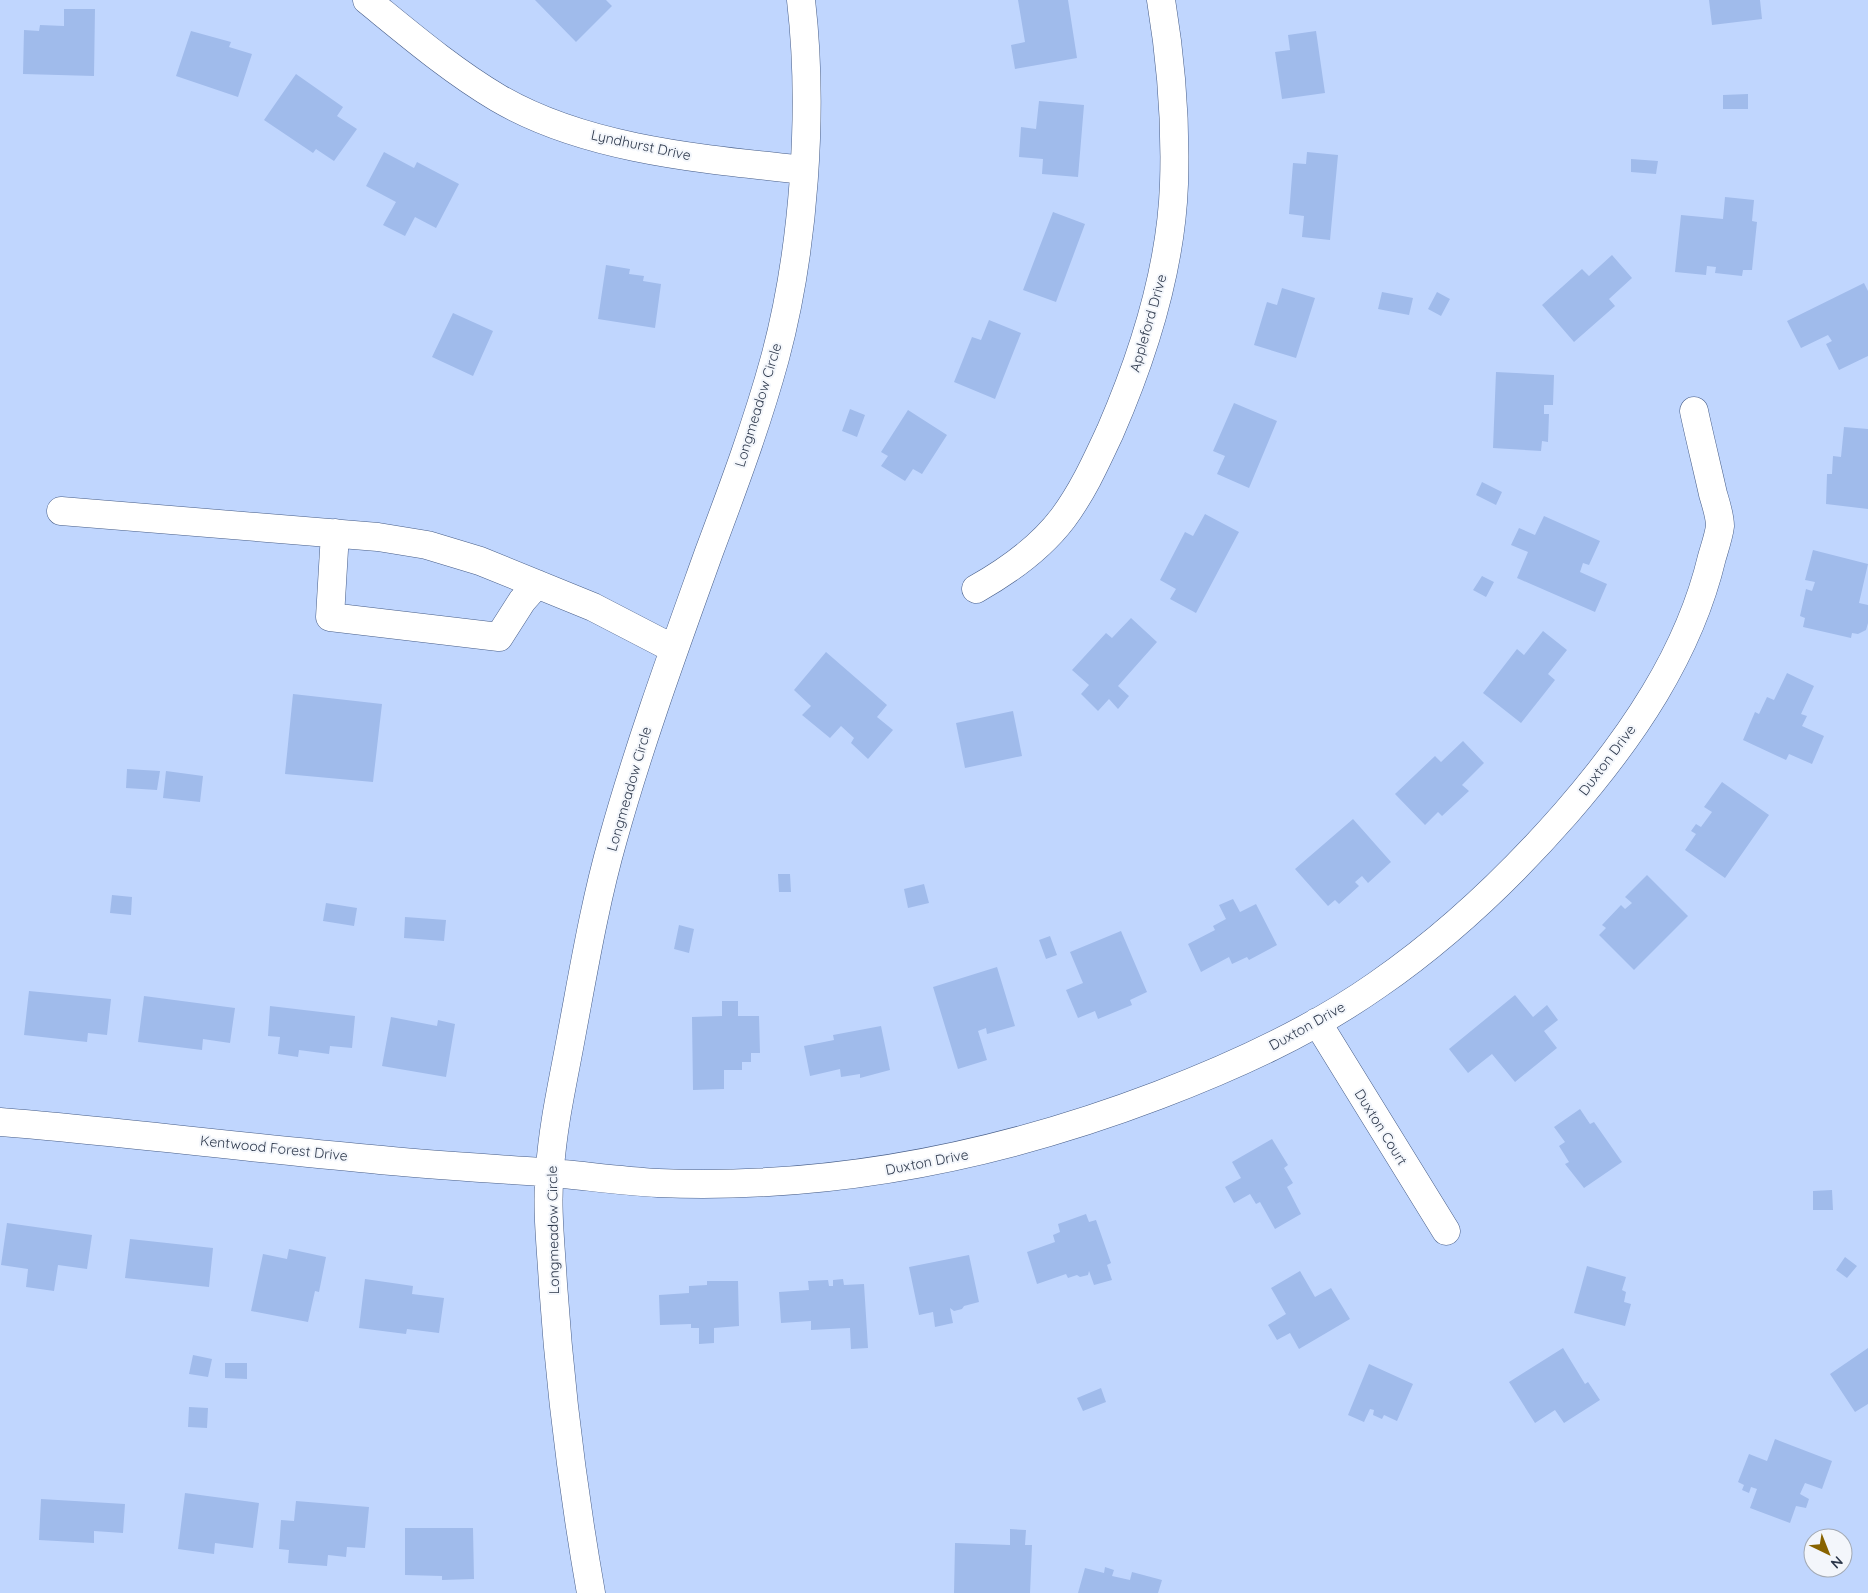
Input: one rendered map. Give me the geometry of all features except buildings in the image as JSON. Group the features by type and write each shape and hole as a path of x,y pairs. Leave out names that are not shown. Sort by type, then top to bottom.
{"street":[{"name":"Lyndhurst Drive","path":"368,0 448,66 500,99 555,124 613,142 718,161 804,170"},
{"name":"Longmeadow Circle","path":"591,1593 580,1531 556,1326 549,1172 558,1106 579,993 612,844 648,722 756,423 776,353 793,265 804,170 807,96 805,37 801,0"},
{"name":"Appleford Drive","path":"976,589 1030,552 1062,519 1088,480 1125,398 1149,329 1166,259 1174,186 1174,119 1160,0"},
{"name":"Duxton Drive","path":"549,1172 659,1183 769,1181 863,1174 952,1158 1031,1138 1117,1111 1204,1078 1276,1045 1376,986 1457,925 1523,863 1585,791 1633,726 1676,660 1704,591 1720,524 1694,412"},
{"path":"61,511 335,533 378,537 427,545 480,561 593,607 674,649"},
{"path":"335,533 330,617 499,637 522,601 537,584"},
{"name":"Duxton Court","path":"1317,1022 1446,1231"},
{"name":"Kentwood Forest Drive","path":"0,1122 123,1132 372,1159 549,1172"}]}
